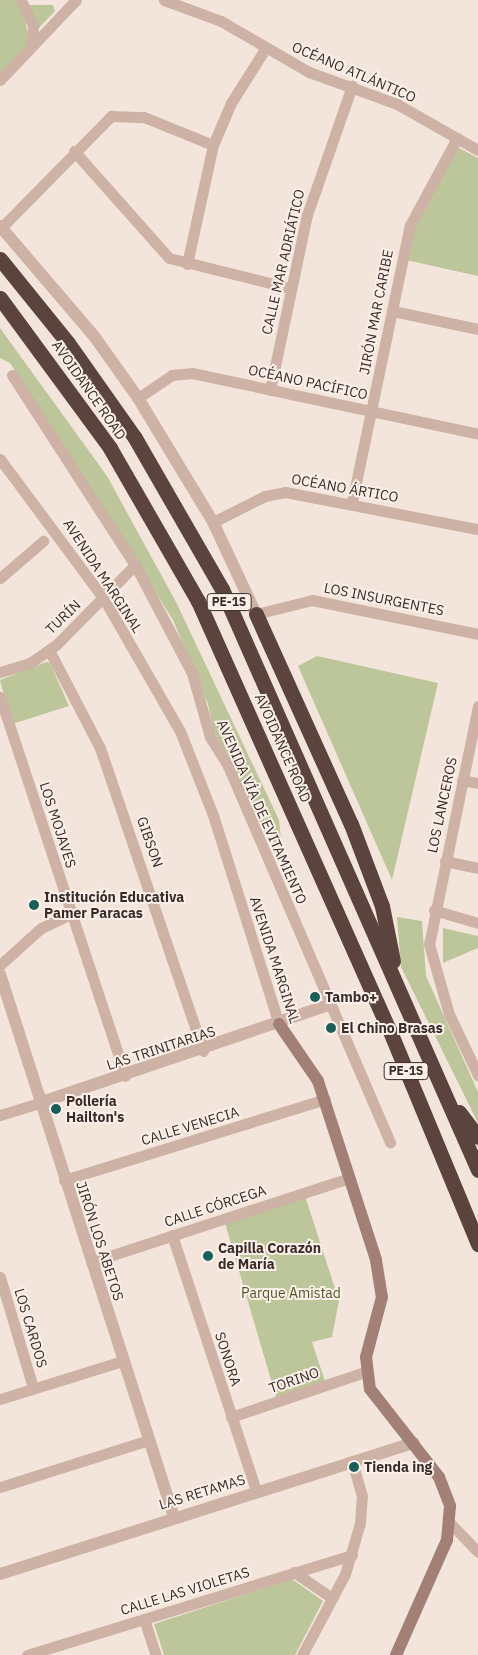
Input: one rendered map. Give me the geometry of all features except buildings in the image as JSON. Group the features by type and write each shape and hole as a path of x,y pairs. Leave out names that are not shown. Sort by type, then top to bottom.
{"highway":[{"name":"AVOIDANCE ROAD","path":"0,259 109,400 189,528 262,672 478,1170"},
{"name":"AVOIDANCE ROAD","path":"0,298 110,448 198,602 389,1029 478,1244"},
{"path":"256,614 351,824 382,906 395,980"},
{"path":"445,1094 478,1137"}],"main road":[{"name":"AVENIDA MARGINAL","path":"279,1024 312,1070 325,1099 376,1260 382,1297 366,1372"},
{"path":"366,1372 380,1406 414,1443 445,1489 450,1523 441,1555 396,1655"}],"street":[{"path":"21,0 33,26 32,44"},
{"path":"0,80 32,44 76,0"},
{"name":"OCÉANO ATLÁNTICO","path":"164,0 180,3 221,21 265,49 309,72 352,86 397,104 478,150"},
{"path":"186,264 213,145 236,96 265,49"},
{"name":"CALLE MAR ADRIÁTICO","path":"270,390 290,288 307,215 352,86"},
{"path":"213,145 125,113 106,119 1,226 94,336 138,398 213,522 256,614"},
{"name":"JIRÓN MAR CARIBE","path":"352,502 394,311 410,226 457,138"},
{"path":"74,151 160,250 186,264 290,288"},
{"path":"394,311 478,329"},
{"name":"OCÉANO PACÍFICO","path":"138,398 182,373 478,434"},
{"name":"AVENIDA VÍA DE EVITAMIENTO","path":"12,375 135,565 192,673 210,737 228,766 329,1005 390,1143"},
{"name":"AVENIDA MARGINAL","path":"0,459 104,599 188,748 279,1024"},
{"name":"OCÉANO ÁRTICO","path":"213,522 264,496 285,492 352,502 478,529"},
{"path":"0,578 43,541"},
{"name":"TURÍN","path":"0,672 30,663 49,650 104,599 135,565"},
{"name":"LOS INSURGENTES","path":"256,614 312,600 478,634"},
{"name":"GIBSON","path":"49,650 100,748 203,1051"},
{"name":"LOS MOJAVES","path":"0,697 125,1076"},
{"name":"LOS LANCEROS","path":"478,706 434,910 429,944 433,967 478,1075"},
{"path":"462,780 478,783"},
{"path":"445,861 478,868"},
{"path":"434,910 478,923"},
{"path":"0,965 41,928 71,914"},
{"name":"JIRÓN LOS ABETOS","path":"0,974 39,1103 174,1517"},
{"name":"LAS TRINITARIAS","path":"0,1115 203,1051 329,1005"},
{"name":"CALLE VENECIA","path":"64,1180 325,1099"},
{"name":"CALLE CÓRCEGA","path":"91,1262 349,1178"},
{"name":"SONORA","path":"172,1236 256,1491"},
{"name":"LOS CARDOS","path":"0,1277 5,1313 33,1388"},
{"path":"0,1399 123,1361"},
{"name":"TORINO","path":"231,1417 366,1372"},
{"path":"0,1487 149,1440"},
{"name":"LAS RETAMAS","path":"0,1574 256,1491 414,1443"},
{"path":"302,1655 352,1555 362,1496 352,1462"},
{"path":"450,1523 478,1552"},
{"name":"CALLE LAS VIOLETAS","path":"27,1655 63,1650 144,1619 352,1555"},
{"path":"294,1572 332,1598"},
{"path":"144,1619 156,1655"}],"green space":[{"path":"0,0 15,0 22,7 30,42 0,76"},
{"path":"30,5 53,5 55,11 37,30"},
{"path":"457,147 478,158 478,276 406,260 417,221"},
{"path":"0,328 107,476 176,602 279,820 284,870 213,729 208,704 173,620 10,363 0,358"},
{"path":"317,656 438,683 392,880 298,666"},
{"path":"46,662 50,663 69,706 12,724 0,680"},
{"path":"397,917 422,921 426,976 478,1092 478,1123 401,967"},
{"path":"443,928 478,936 478,948 443,963"},
{"name":"Parque Amistad","path":"305,1196 339,1301 332,1337 312,1342 325,1381 276,1397 225,1223"},
{"path":"292,1579 323,1601 295,1655 164,1655 154,1624"}],"place":[{"name":"Institución Educativa Pamer Paracas","path":"34,905"},
{"name":"Tambo+","path":"315,997"},
{"name":"El Chino Brasas","path":"331,1028"},
{"name":"Pollería Hailton's","path":"56,1109"},
{"name":"Capilla Corazón de María","path":"208,1256"},
{"name":"Tienda ing","path":"354,1467"}]}
